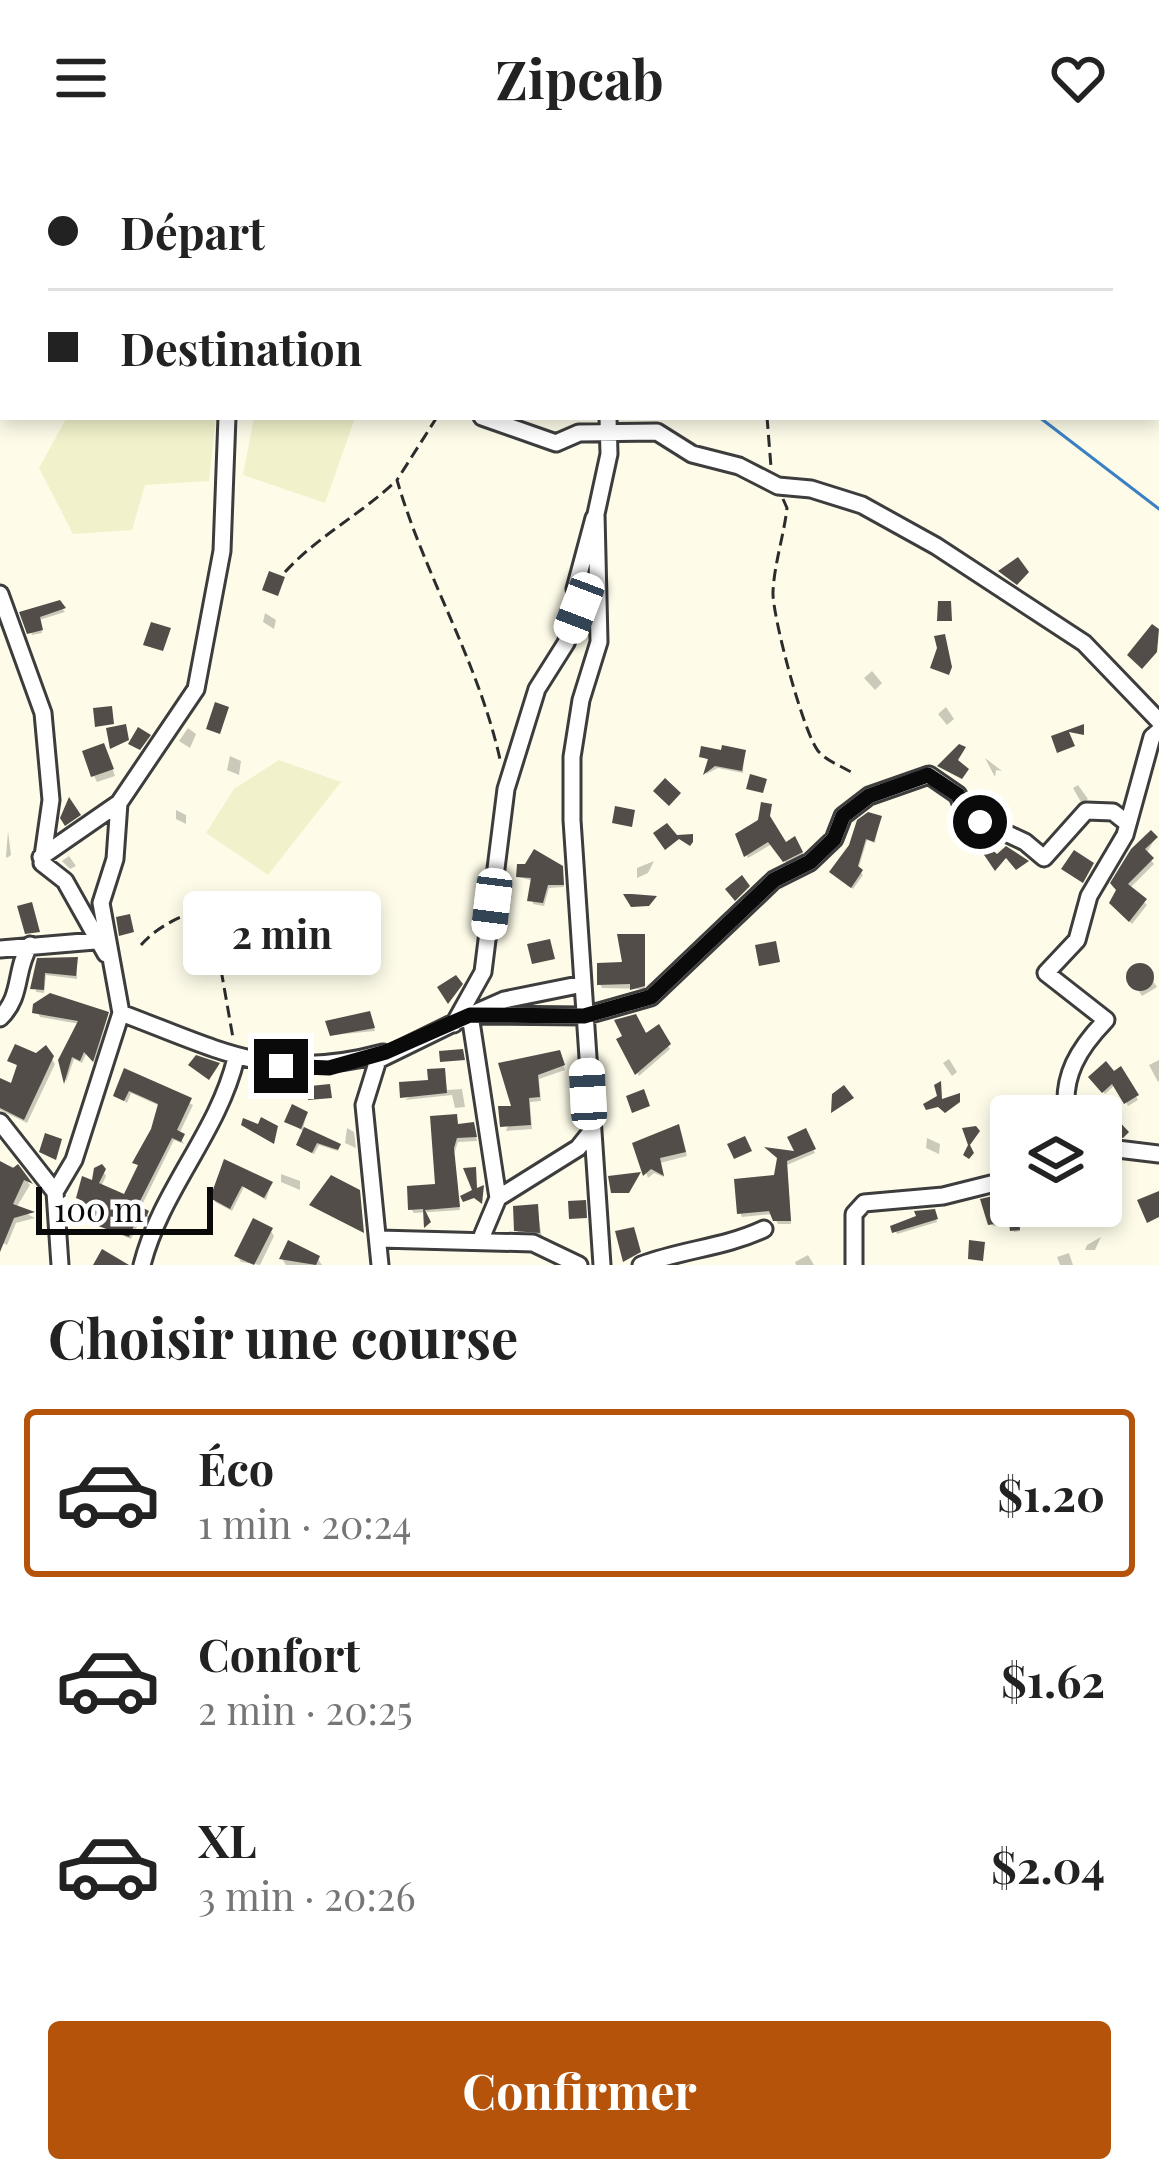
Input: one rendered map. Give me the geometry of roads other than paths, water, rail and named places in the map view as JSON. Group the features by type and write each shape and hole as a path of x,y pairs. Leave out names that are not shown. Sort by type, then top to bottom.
{"street":[{"path":"41,856 119,803 196,689 222,551 227,420"},
{"path":"491,420 556,442 608,423 657,432 692,454 740,466 778,487 811,490 862,505 936,546 1084,643 1159,721"},
{"path":"453,1026 483,972 506,789 537,689 566,643 579,608 575,589 609,454 608,423"},
{"path":"596,514 598,642 581,700 572,757 573,866 602,1265"},
{"path":"0,594 43,712 51,800 41,856 52,875 65,881 108,957"},
{"path":"1068,1095 1080,1047 1106,1020 1046,974 1076,940 1089,896 1127,823 1152,737 1159,731"},
{"path":"470,1015 584,1016 651,997 678,977 774,880 810,862 834,839 843,816 869,796 928,775 958,795 965,814 1025,842 1044,858 1086,811 1113,812 1127,823"},
{"path":"55,1192 74,1160 121,1013 101,903 115,859 119,803"},
{"path":"0,949 95,941"},
{"path":"0,1018 18,999 22,958 30,945"},
{"path":"121,1013 236,1058 329,1068 453,1026 504,1000 584,984"},
{"path":"470,1015 498,1198 480,1241"},
{"path":"380,1265 364,1105 368,1079 386,1052"},
{"path":"142,1265 164,1207 221,1110 236,1058"},
{"path":"0,1122 55,1192 60,1265"},
{"path":"498,1198 578,1148 590,1133"},
{"path":"1122,1150 1159,1154"},
{"path":"854,1265 854,1214 864,1203 943,1196 990,1184"},
{"path":"641,1265 686,1248 725,1257 764,1229"},
{"path":"379,1239 532,1243 579,1265"}],"waterway":[{"path":"1043,420 1159,509"}]}
